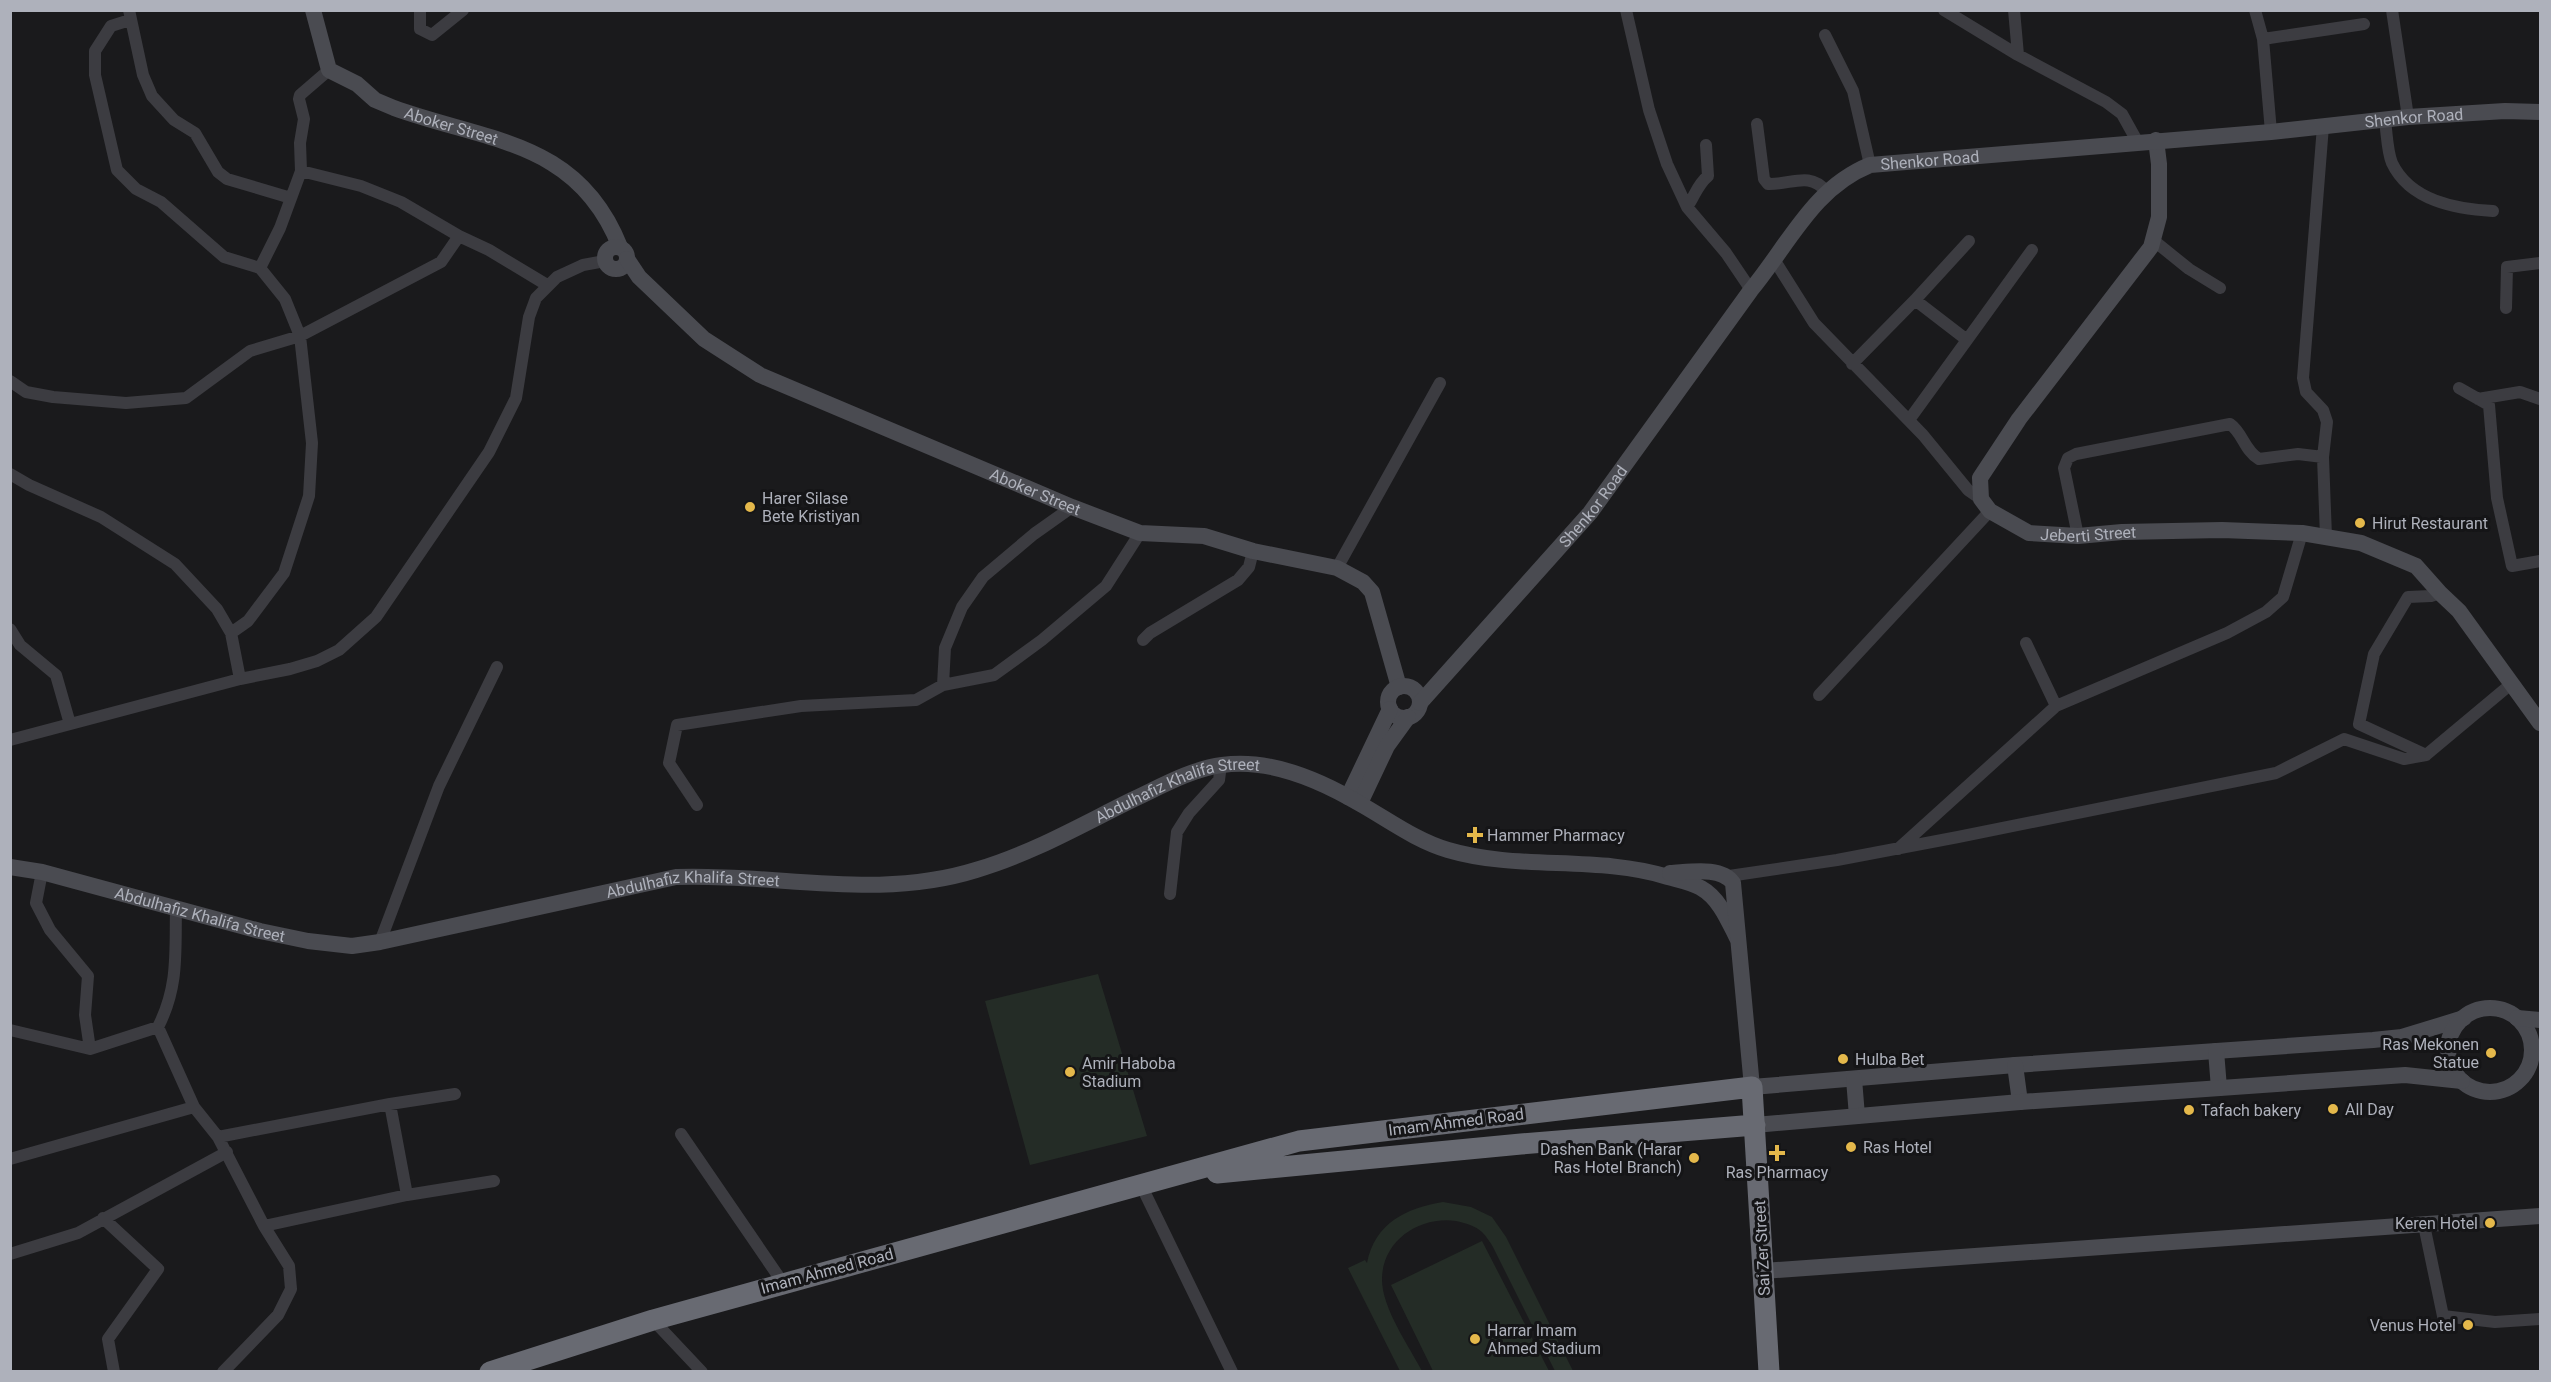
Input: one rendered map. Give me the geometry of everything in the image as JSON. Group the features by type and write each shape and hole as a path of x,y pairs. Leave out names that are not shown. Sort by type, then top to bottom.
{"highway":[{"name":"Sai Zer Street","path":"1752,1087 1769,1371"},
{"name":"Imam Ahmed Road","path":"490,1371 653,1320 783,1283 1299,1141 1752,1087"},
{"name":"Imam Ahmed Road","path":"1165,1178 1463,1149 1755,1125"}],"main road":[{"path":"313,10 329,70"},
{"name":"Aboker Street","path":"329,70 357,84 375,100 394,108 513,144 558,165 596,201 612,228 616,257 704,339 760,375 1072,507 1140,533 1204,536 1253,551 1337,568 1363,582 1372,592 1411,693"},
{"name":"Shenkor Road","path":"1411,693 1449,668 1590,513 1751,290 1775,261 1810,209 1826,191 1855,171 1870,165 2136,141 2271,132 2408,117 2505,111 2541,112"},
{"path":"1986,505 1980,478 2019,419 2151,246 2159,217 2159,164 2156,140"},
{"name":"Jeberti Street","path":"1986,505 2029,533 2078,536 2122,532 2222,530 2302,533 2361,543 2416,566 2459,611 2541,723"},
{"path":"1326,787 1367,773 1408,717 1416,712 1411,693 1391,694 1390,709 1367,773 1354,800"},
{"path":"1390,709 1398,716 1408,717"},
{"name":"Abdulhafiz Khalifa Street","path":"10,867 42,872 308,941 352,946 380,942 676,877 706,875 882,886 929,882 974,872 1016,858 1187,775 1221,765 1254,764 1291,771 1354,800 1425,841 1447,849 1477,856 1630,868 1657,873"},
{"path":"1367,773 1377,804 1385,819"},
{"path":"1657,873 1720,873 1728,876 1733,883 1752,1087 2402,1036 2491,1008 2505,1011 2526,1027 2531,1039 2532,1052 2523,1077"},
{"path":"1657,873 1702,888 1724,912 1737,938"},
{"path":"2462,1082 2453,1070 2449,1056 2449,1042 2454,1029 2464,1018"},
{"path":"2517,1018 2541,1020"},
{"path":"2216,1051 2219,1088"},
{"path":"2015,1065 2020,1102"},
{"path":"1755,1125 2020,1102 2405,1075 2462,1082 2475,1089 2488,1092 2501,1091 2523,1077 2541,1072"},
{"path":"1854,1079 1857,1116"},
{"path":"1763,1271 2541,1216"}],"street":[{"path":"420,10 420,29 432,35 463,10"},
{"path":"1626,10 1649,110 1667,164 1687,207 1726,253 1751,290"},
{"path":"1944,10 2018,55 2106,102 2122,114 2136,141"},
{"path":"2014,10 2018,55"},
{"path":"2255,10 2263,39 2271,132"},
{"path":"2392,10 2408,117"},
{"path":"231,633 248,621 284,573 309,496 312,443 300,336 285,299 260,268 224,257 161,202 136,189 117,170 95,75 95,51 111,26 130,15 143,75 152,96 174,120 195,133 218,172 227,178 291,198"},
{"path":"2263,39 2364,24"},
{"path":"1825,35 1853,91 1870,165"},
{"path":"260,268 280,228 302,171 300,144 304,119 300,95 329,70"},
{"path":"2385,121 2391,162 2408,185 2441,204 2466,210 2493,211"},
{"path":"1757,124 1764,179 1768,184 1810,179 1819,183 1826,191"},
{"path":"2323,126 2303,378 2306,392 2323,410 2327,422 2323,457 2326,537"},
{"path":"1687,207 1695,197 1696,188 1708,176 1706,144"},
{"path":"302,171 361,186 401,202 547,285"},
{"path":"10,381 26,392 63,398 126,404 186,398 250,351 300,336 441,262 459,236"},
{"path":"2153,240 2190,269 2220,288"},
{"path":"1852,364 1969,241"},
{"path":"1909,420 2031,250"},
{"path":"10,740 317,661 339,650 376,616 489,452 516,398 529,317 536,298 557,277 583,265 616,257"},
{"path":"1775,261 1814,323 1923,435 1968,490 1986,505 1819,695"},
{"path":"2506,308 2507,267 2541,263"},
{"path":"1915,300 1967,340"},
{"path":"1337,568 1440,383"},
{"path":"2459,388 2489,405 2497,498 2512,566 2541,561"},
{"path":"2478,399 2520,392 2541,399"},
{"path":"2078,536 2064,468 2068,458 2076,454 2230,424 2236,428 2247,449 2259,459 2298,454 2323,457"},
{"path":"10,474 29,485 101,517 175,564 217,609 231,633 240,679"},
{"path":"943,685 945,648 962,607 983,577 1034,534 1072,507"},
{"path":"697,805 669,763 677,725 801,706 916,700 943,685 994,675 1042,640 1106,586 1140,533"},
{"path":"1898,849 2056,706 2228,633 2266,612 2283,597 2302,533"},
{"path":"1143,640 1150,633 1238,580 1249,567 1253,551"},
{"path":"2426,755 2359,724 2374,654 2408,597 2431,596 2440,593"},
{"path":"10,629 20,645 56,675 70,724"},
{"path":"2026,643 2056,706"},
{"path":"380,942 439,786 497,668"},
{"path":"1728,876 1898,849 2276,773 2344,739 2404,759 2426,755 2511,684"},
{"path":"1170,894 1178,832 1189,813 1219,780 1221,765"},
{"path":"42,872 36,903 50,930 88,976 85,1015 90,1049"},
{"path":"10,1030 90,1049 158,1027 167,1009 174,985 176,908"},
{"path":"158,1027 194,1107 218,1137 264,1226 289,1266 291,1289 278,1315 224,1371"},
{"path":"218,1137 455,1094"},
{"path":"390,1104 407,1195"},
{"path":"10,1159 194,1107"},
{"path":"681,1134 783,1283"},
{"path":"10,1254 78,1233 226,1152"},
{"path":"264,1226 407,1195 494,1181"},
{"path":"1141,1185 1232,1371"},
{"path":"104,1218 158,1269 108,1339 114,1371"},
{"path":"2424,1225 2443,1316 2495,1322 2541,1319"},
{"path":"653,1320 702,1371"}],"shaded area":[{"path":"1098,974 1147,1136 1030,1165 985,1001"},
{"path":"1443,1202 1471,1207 1492,1217 1506,1237 1573,1371 1555,1371 1493,1247 1483,1234 1477,1228 1467,1224 1443,1220 1429,1222 1406,1233 1396,1242 1384,1264 1382,1278 1386,1301 1422,1371 1400,1371 1348,1268 1365,1260 1367,1263 1377,1237 1394,1220 1417,1208"},
{"path":"1482,1241 1549,1371 1433,1371 1391,1285"}],"place":[{"name":"Harer Silase Bete Kristiyan","path":"750,507"},
{"name":"Hirut Restaurant","path":"2360,523"},
{"name":"Hammer Pharmacy","path":"1475,835"},
{"name":"Ras Mekonen Statue","path":"2491,1053"},
{"name":"Hulba Bet","path":"1843,1059"},
{"name":"Amir Haboba Stadium","path":"1070,1072"},
{"name":"All Day","path":"2333,1109"},
{"name":"Tafach bakery","path":"2189,1110"},
{"name":"Ras Hotel","path":"1851,1147"},
{"name":"Ras Pharmacy","path":"1777,1153"},
{"name":"Dashen Bank (Harar Ras Hotel Branch)","path":"1694,1158"},
{"name":"Keren Hotel","path":"2490,1223"},
{"name":"Venus Hotel","path":"2468,1325"},
{"name":"Harrar Imam Ahmed Stadium","path":"1475,1339"}]}
